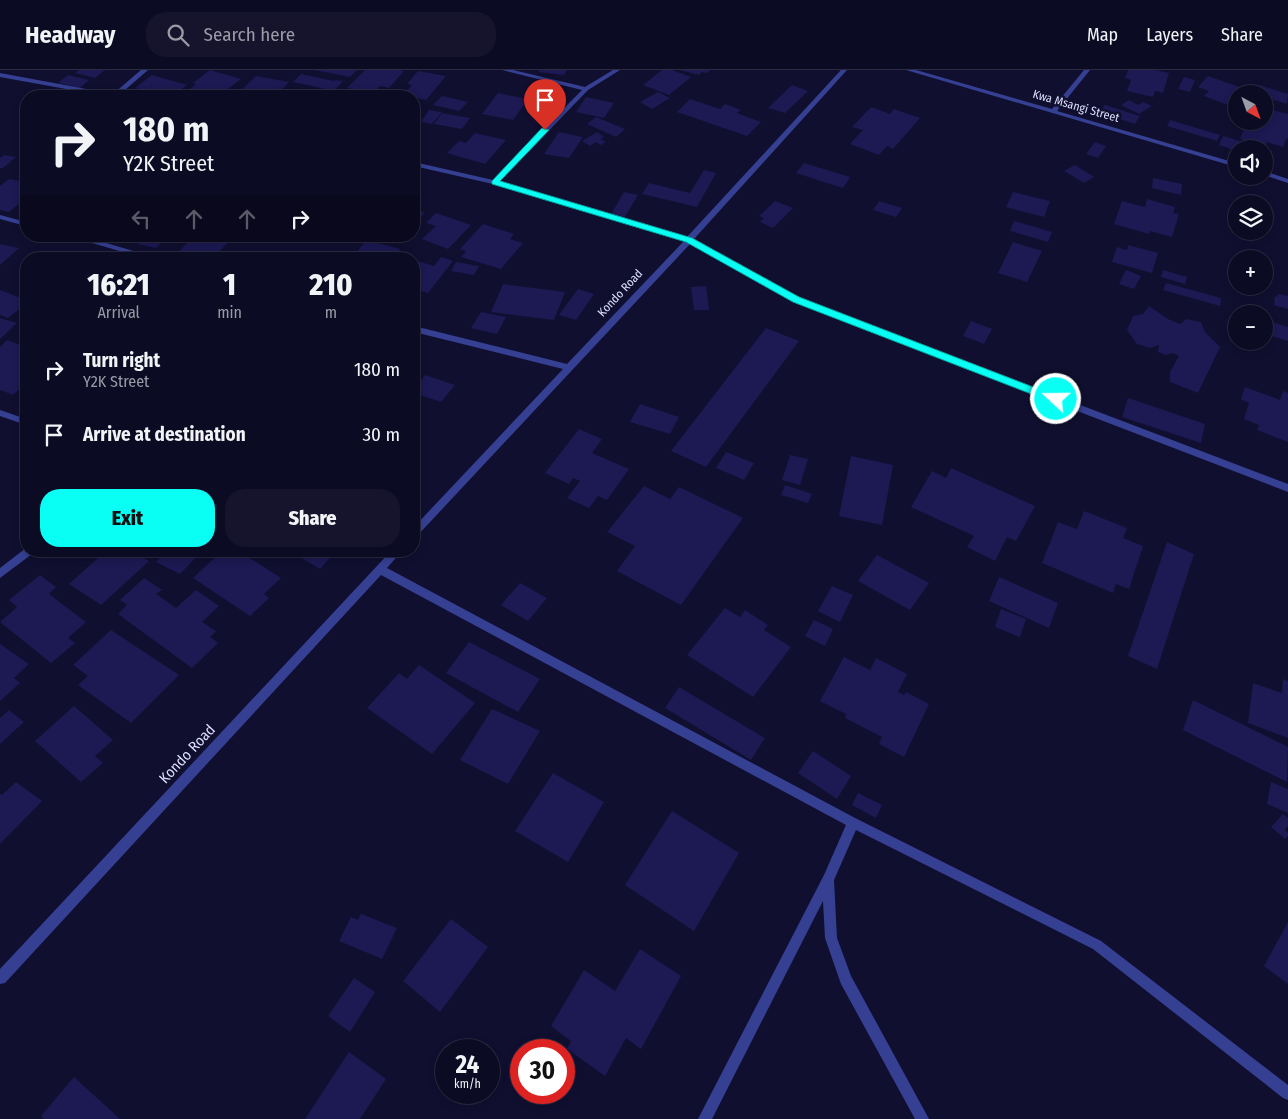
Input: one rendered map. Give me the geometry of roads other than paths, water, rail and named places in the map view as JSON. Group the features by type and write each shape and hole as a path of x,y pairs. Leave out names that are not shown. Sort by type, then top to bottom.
{"street":[{"path":"121,90 146,70"},
{"path":"505,70 586,89"},
{"path":"495,182 586,89 617,70"},
{"name":"Kondo Road","path":"420,527 689,240 844,70"},
{"name":"Kwa Msangi Street","path":"909,70 1228,163"},
{"path":"1053,112 1087,70"},
{"path":"0,75 81,90"},
{"path":"420,165 495,182 689,240 796,300 1288,488"},
{"path":"1273,176 1288,180"},
{"path":"0,217 20,222"},
{"path":"94,242 131,252"},
{"path":"105,245 108,242"},
{"path":"420,330 570,368"},
{"path":"0,413 20,420"},
{"path":"0,574 21,557"},
{"name":"Kondo Road","path":"0,978 391,557"},
{"path":"380,569 853,823 1097,945 1288,1093"},
{"path":"705,1119 828,879 853,823"},
{"path":"828,879 831,938 846,979 922,1119"}]}
